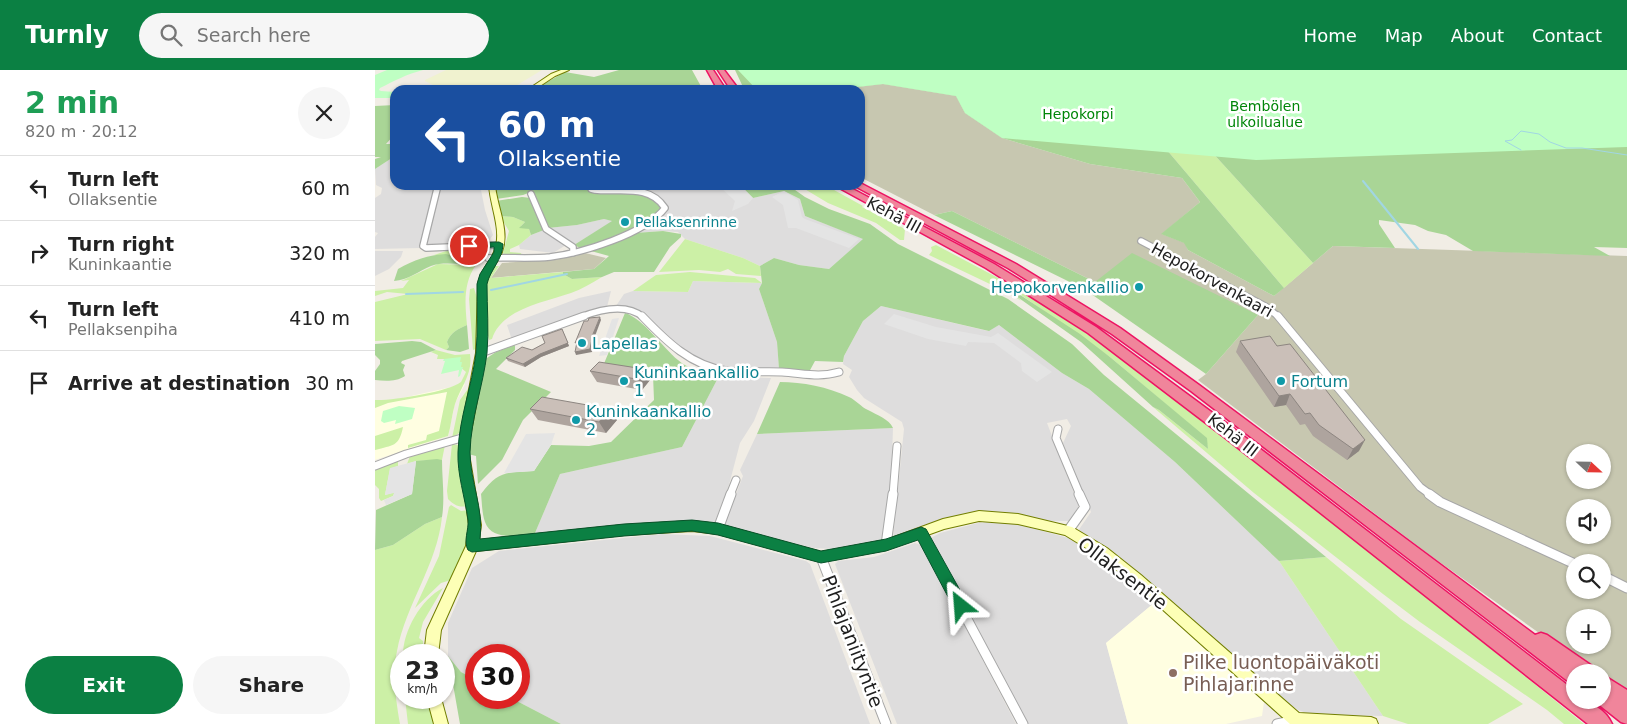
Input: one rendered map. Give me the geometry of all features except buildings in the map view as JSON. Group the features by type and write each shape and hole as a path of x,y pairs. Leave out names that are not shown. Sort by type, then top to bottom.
{"highway":[{"path":"710,70 719,85"},
{"path":"721,70 732,85"},
{"name":"Kehä III","path":"865,189 1012,266 1116,332 1195,388 1566,669"},
{"name":"Kehä III","path":"847,190 990,266 1092,330 1165,383 1603,724"},
{"path":"1438,573 1504,614 1575,664"},
{"path":"1611,690 1627,701"},
{"path":"1611,703 1627,716"}],"main road":[{"path":"538,85 553,75 566,70"},
{"path":"432,644 434,630 472,546 475,525 464,454 465,437 481,353 482,284 491,258 498,252 501,228 493,200 493,190"},
{"name":"Ollaksentie","path":"472,546 673,526 718,529 821,557 886,545 943,524 979,516 1018,519 1068,531 1103,552 1137,579 1298,722"},
{"path":"437,709 441,724"},
{"path":"1298,722 1371,724"}],"street":[{"path":"437,190 423,246 426,248 499,244"},
{"path":"594,190 610,190"},
{"path":"491,258 549,257 573,253 652,223 663,214 665,208 659,201 627,190"},
{"path":"531,194 546,229 573,247 573,253"},
{"name":"Hepokorvenkaari","path":"1141,241 1277,314 1420,487 1440,502 1566,560"},
{"path":"481,353 594,312 613,308 633,311 641,315 687,358 712,368 727,371 783,372 815,377 826,377 839,372"},
{"path":"1058,429 1056,438 1085,507 1068,531"},
{"path":"375,466 406,454 465,437"},
{"path":"886,545 895,482 897,446"},
{"path":"718,529 736,480"},
{"path":"921,533 1023,724"},
{"name":"Pihlajaniityntie","path":"821,557 885,724"},
{"path":"1611,580 1627,588"},
{"path":"1277,724 1298,722"}],"shaded area":[{"path":"446,70 542,70 517,85 433,85 425,80"},
{"path":"883,84 956,96 965,113 1002,138 1090,164 1182,178 1200,202 1162,234 1185,243 1188,250 1274,296 1333,246 1627,256 1627,696 1611,684 1611,664 1583,664 1569,654 1611,654 1611,609 1566,609 1566,652 1431,556 1198,380 1206,374 1258,315 1095,282 952,211 934,215 865,180 865,86"},
{"path":"390,159 390,190 481,190 493,235 487,243 375,249 375,237 378,233 375,232 375,198 381,194 382,188 376,185 375,169"},
{"path":"589,190 745,190 753,198 784,191 800,199 805,216 864,239 829,269 799,265 774,258 760,266 743,258 685,239 678,232 635,233 660,204 627,191 590,192"},
{"path":"723,190 745,190 753,198 748,204 732,211 735,201"},
{"path":"784,191 798,200 802,217 805,219 859,239 849,248 796,228 788,228 783,205 772,197"},
{"path":"604,219 613,221 574,245 548,228 577,225"},
{"path":"544,230 566,245 553,253 520,249 519,245 531,235"},
{"path":"375,251 403,251 401,257 389,269 375,276"},
{"path":"585,253 606,258 594,269 491,278 502,263 560,259"},
{"path":"693,281 762,283 759,289 777,342 779,369 729,369 710,365 687,354 643,313 631,308 616,306 624,294 633,291 688,292"},
{"path":"611,291 607,307 585,312 512,340 507,325 579,298"},
{"path":"881,306 988,331 999,325 1062,373 1089,389 1175,462 1279,561 1383,716 1332,715 1307,713 1298,710 1279,697 1078,531 1091,512 1063,443 1071,426 1067,419 1047,423 1079,506 1069,521 1051,521 1018,514 985,511 934,522 893,538 904,429 902,422 864,398 849,377 852,370 843,364 844,356 863,321"},
{"path":"894,314 936,327 991,337 998,333 1052,372 1037,382 1022,371 1021,363 994,343 968,342 966,346 928,339 884,324"},
{"path":"619,318 607,355 599,356 612,319"},
{"path":"719,376 771,378 754,421 740,443 729,485 715,522 693,520 535,533 560,474 682,447"},
{"path":"465,384 455,403 448,436 375,460 375,406 389,401"},
{"path":"893,428 891,485 881,541 831,549 814,548 771,539 724,525 743,476 740,470 757,434"},
{"path":"555,433 551,445 534,471 504,473 526,434"},
{"path":"416,461 412,494 386,505 384,500 393,496 394,493 385,495 390,468"},
{"path":"978,523 1013,523 1068,538 1099,556 1154,603 1106,643 1128,724 1027,724 929,539 940,533"},
{"path":"662,534 710,536 806,561 810,564 870,724 561,724 530,708 530,644 465,644 465,674 455,665 455,644 448,644 448,623 472,568 499,551"},
{"path":"915,543 923,546 1016,724 897,724 835,564 838,561 874,557"},
{"name":"Pilke luontopäiväkoti Pihlajarinne","path":"1154,603 1264,702 1262,716 1226,724 1128,724 1106,643"}],"green space":[{"path":"387,70 423,70 380,88 379,90 381,91 390,92 390,98 375,98 375,75"},
{"path":"619,70 692,70 700,85 542,85 565,72 594,77"},
{"name":"Hepokorpi","path":"735,70 1099,70 1284,288 1274,296 1188,250 1184,243 1161,234 1200,202 1182,178 1090,164 1002,138 965,113 956,96 883,84 865,86 742,85"},
{"name":"Bembölen ulkoilualue","path":"738,70 1627,70 1627,147 1256,160 1002,138 965,113 956,96 883,84 865,86 752,85"},
{"path":"1099,70 1137,70 1313,263 1284,288"},
{"path":"1137,70 1627,70 1627,248 1594,247 1610,256 1473,251 1446,235 1428,231 1415,225 1379,220 1379,224 1395,248 1333,246 1313,263"},
{"path":"390,105 390,140 386,144 390,144 390,159 375,169 375,159 381,157 375,157 375,106"},
{"path":"496,190 589,190 594,193 624,190 655,201 662,209 648,223 580,248 574,245 612,221 604,219 577,225 548,228 531,192 496,199"},
{"path":"745,190 795,190 829,209 870,224 898,244 1008,299 1072,344 1104,375 1326,557 1279,561 1175,462 1089,389 1062,373 999,325 989,331 881,306 863,321 844,356 843,362 815,361 809,372 779,369 777,342 759,289 762,283 760,266 774,258 799,265 829,269 863,239 805,216 800,199 784,191 753,198"},
{"path":"806,190 834,190 905,229 904,240 900,240 876,223 828,203"},
{"path":"522,197 531,198 544,230 531,235 529,229 519,228 525,222 513,217 500,216 496,201"},
{"path":"952,211 1095,282 1132,253 1258,315 1206,374 1084,289 934,215"},
{"path":"500,216 513,217 525,222 521,226 529,229 531,235 519,245 510,249 510,252 521,253 522,256 505,256 503,253 509,231"},
{"path":"663,231 681,234 681,237 670,247 654,272 614,272 602,277 572,279 563,274 563,272 594,269 609,256 591,251 635,233"},
{"path":"685,239 743,258 760,266 761,276 736,274 728,269 720,272 699,270 659,272"},
{"path":"936,245 1017,288 1084,332 1152,381 1428,598 1584,724 1564,724 1547,710 1420,622 1254,493 1153,407 1208,449 1206,438 1110,357 1011,288 1007,289 1022,301 929,255 932,251 931,247"},
{"path":"486,248 486,251 480,258 455,259 454,256 434,255 449,250"},
{"path":"446,254 454,256 455,259 480,258 476,265 447,263 436,265 409,277 394,281 398,269 427,257"},
{"path":"438,264 476,265 467,286 467,325 453,333 447,342 449,347 446,350 420,339 375,341 375,302 408,294 387,292 375,296 375,291 403,288 409,280 401,281"},
{"path":"491,266 499,266 491,278 563,272 563,274 572,279 602,277 587,286 525,308 514,314 504,320 492,339 489,340 484,303 486,284"},
{"path":"690,272 755,278 762,283 693,281 688,292 633,291 656,275"},
{"path":"1008,287 1080,334 1110,357 1207,438 1208,449 1153,407 1081,342 1006,289"},
{"path":"474,288 477,298 478,348 473,350 469,299 470,289"},
{"path":"625,313 639,321 682,363 697,370 719,376 682,447 560,474 535,533 507,536 494,532 485,522 481,494 493,481 504,474 534,471 551,445 589,446 611,442 654,400 653,375 603,366"},
{"path":"467,325 469,349 460,352 446,350 449,347 447,342 453,333"},
{"path":"421,342 436,350 402,361 401,363 405,365 403,370 405,376 402,378 390,381 375,380 375,371 380,364 380,360 375,355 375,344"},
{"path":"515,345 515,350 496,369 551,392 523,420 502,460 478,484 476,456 468,454 468,432 484,360 496,352"},
{"path":"436,350 455,355 470,354 470,368 455,404 448,436 408,448 408,445 426,440 427,435 439,431 447,392 388,403 375,408 375,400 419,395 454,386 461,382 466,372 460,367 460,362 456,359 437,359 438,355 431,352"},
{"path":"461,357 461,367 463,367 460,376 458,377 459,370 441,374 444,359"},
{"path":"780,382 815,386 841,393 886,420 893,428 757,434"},
{"path":"470,386 462,431 452,438 460,400"},
{"path":"399,406 415,408 412,419 395,424 396,420 384,423 381,421 383,411"},
{"path":"403,427 397,442 391,446 375,450 375,436"},
{"path":"452,444 458,445 460,449 460,476 467,506 457,506 448,499 447,491"},
{"path":"445,445 442,460 416,461 407,464 410,456"},
{"path":"398,460 398,466 390,469 385,495 395,492 393,496 381,501 379,489 375,485 375,468"},
{"path":"442,460 442,517 425,524 393,545 375,550 376,510 412,494 416,461"},
{"path":"451,505 461,511 469,510 469,529 465,546 451,580 441,583 415,608 439,556"},
{"path":"442,517 434,552 407,617 399,644 390,644 390,709 398,709 400,724 375,724 375,550 393,545 425,524"},
{"path":"1326,557 1401,619 1523,704 1488,724 1408,724 1383,716 1279,561"},
{"path":"443,588 423,622 419,638 423,641 423,644 404,644 415,617 427,600"},
{"path":"455,665 465,674 465,709 530,708 561,724 460,724 455,696"},
{"path":"406,709 433,709 436,724 408,724"}],"waterway":[{"path":"1521,150 1505,141 1512,140 1521,131 1539,134 1550,142 1566,148 1582,148 1627,155"},
{"path":"1363,181 1418,249"},
{"path":"491,290 567,274"},
{"path":"406,294 463,292"}],"place":[{"name":"Pellaksenrinne","path":"625,222"},
{"name":"Hepokorvenkallio","path":"1139,287"},
{"name":"Lapellas","path":"582,343"},
{"name":"Kuninkaankallio 1","path":"624,381"},
{"name":"Fortum","path":"1281,381"},
{"name":"Kuninkaankallio 2","path":"576,420"},
{"name":"Pilke luontopäiväkoti Pihlajarinne","path":"1173,673"}],"route":[{"path":"469,246 499,244 498,252 484,274 482,284 481,353 465,437 466,474 473,505 475,525 472,546 624,530 692,526 718,529 821,557 886,545 921,533 961,606"}]}
